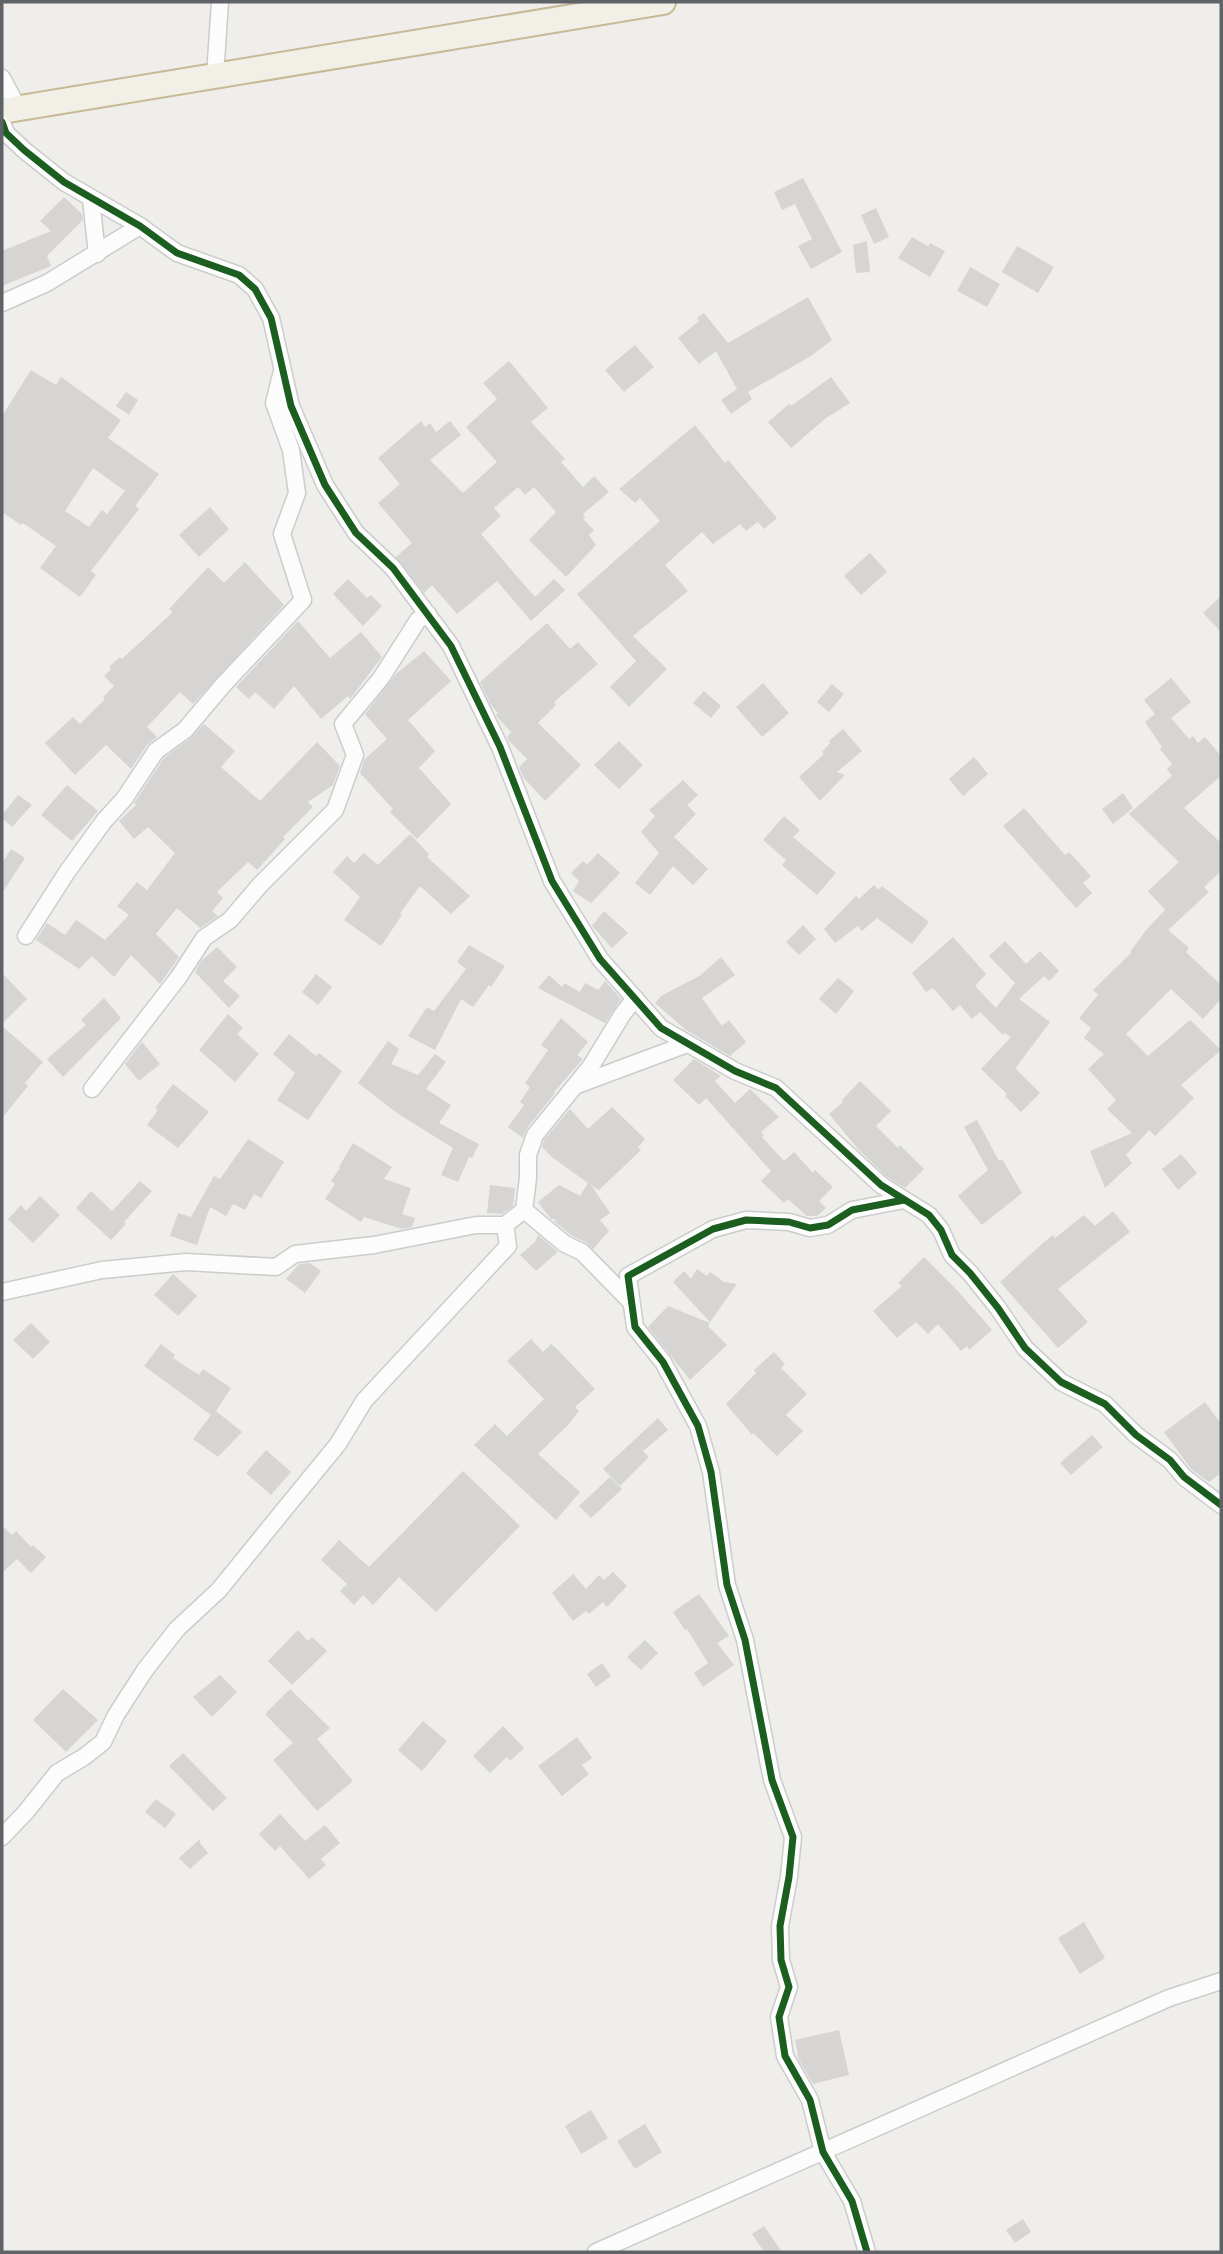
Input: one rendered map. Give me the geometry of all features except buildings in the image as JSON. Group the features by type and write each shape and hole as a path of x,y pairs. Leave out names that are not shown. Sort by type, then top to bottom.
{"highway":[{"path":"7,114 215,76 663,2"}],"street":[{"path":"215,76 220,2"},
{"path":"2,78 7,114 6,132 24,150 64,182 139,226 177,253 239,275 255,289 271,317 291,406 325,485 356,533 393,568 452,646 480,703 552,881 600,959 661,1028 735,1072 776,1088 881,1185 929,1215 941,1230 952,1255 977,1282 1026,1348 1061,1382 1105,1404 1136,1435 1170,1460 1184,1478 1221,1505"},
{"path":"91,198 97,254"},
{"path":"2,303 47,283 139,226"},
{"path":"26,936 67,872 104,821 124,799 156,751 185,730 223,685 303,600 282,534 297,493 291,450 274,403 283,365"},
{"path":"92,1089 178,978 204,938 230,920 260,885 335,810 355,755 343,724 381,678 418,620 428,614"},
{"path":"2,1292 102,1270 186,1262 275,1267 295,1254 373,1245 476,1225 505,1224 524,1210 528,1156 535,1135 591,1066 635,998"},
{"path":"575,1086 687,1044"},
{"path":"628,1276 713,1229 746,1220 789,1222 810,1228 828,1225 852,1210 904,1200"},
{"path":"524,1210 565,1244 628,1276"},
{"path":"2,1837 57,1773 103,1742 116,1715 145,1670 177,1629 219,1590 338,1444 363,1401 508,1246 505,1224"},
{"path":"582,1252 630,1301"},
{"path":"628,1276 635,1327 663,1362 698,1426 711,1472 727,1585 745,1640 772,1780 793,1837 780,1926 781,1960 789,1987 779,2018 785,2056 810,2101 823,2152 852,2201 867,2252"},
{"path":"596,2252 1169,1998 1221,1982"}],"cycle path":[{"path":"2,122 6,133 64,182 140,226 177,253 239,275 255,289 271,318 291,406 325,485 356,533 393,568 451,646 500,747 552,881 600,959 661,1028 735,1071 776,1088 881,1185 929,1215 941,1230 952,1255 998,1308 1025,1348 1061,1382 1105,1404 1136,1435 1170,1460 1184,1477 1221,1505"},
{"path":"867,2252 852,2201 823,2152 810,2100 785,2056 779,2017 789,1987 781,1960 780,1926 793,1837 772,1780 745,1640 727,1585 711,1472 698,1426 663,1362 635,1327 628,1276 713,1229 746,1220 789,1222 810,1228 828,1225 852,1210 904,1200"}]}
